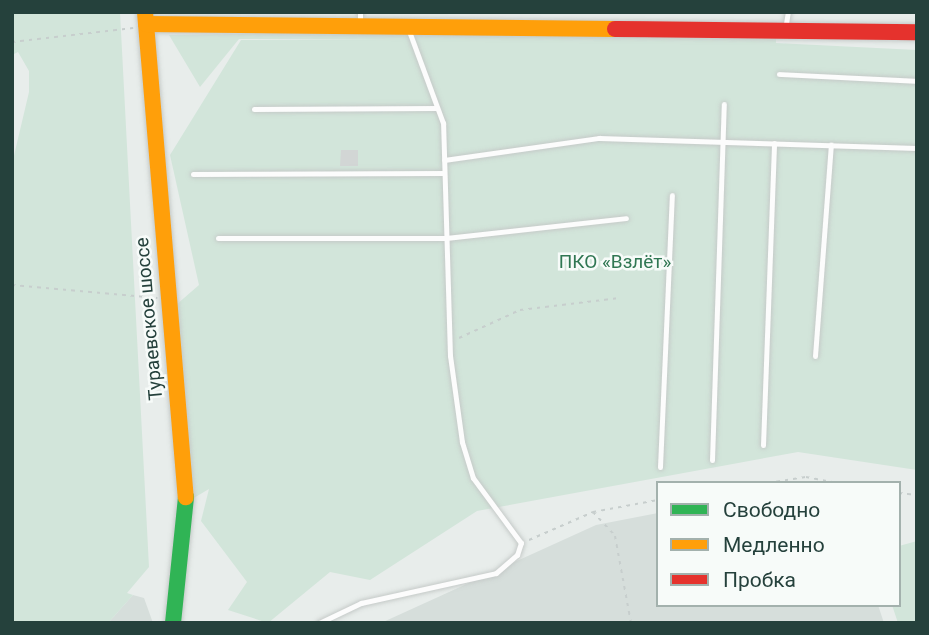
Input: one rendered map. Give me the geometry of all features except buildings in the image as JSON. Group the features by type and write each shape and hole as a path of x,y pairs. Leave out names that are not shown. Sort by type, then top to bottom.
{"street":[{"path":"146,18 360,18 407,24 917,32"},
{"name":"Тураевское шоссе","path":"146,18 187,510 173,623"}],"lane":[{"path":"785,30 788,12"},
{"path":"319,623 361,603 496,573 517,555 521,543 473,478 462,442 449,340 443,123 407,24"},
{"path":"779,74 917,81"},
{"path":"712,460 724,104"},
{"path":"254,109 437,108"},
{"path":"444,160 599,138 917,148"},
{"path":"763,446 774,143"},
{"path":"815,356 831,145"},
{"path":"193,174 444,173"},
{"path":"660,467 672,195"},
{"path":"218,238 446,238 626,218"}],"path":[{"path":"12,43 146,18"},
{"path":"12,285 169,299"},
{"path":"449,340 478,332 520,310 619,298"},
{"path":"781,481 806,477 827,481"},
{"path":"521,543 593,512 656,500"},
{"path":"593,512 615,536 631,623"}],"shaded area":[{"path":"656,513 656,607 879,607 884,623 381,623 596,525"},
{"path":"133,595 144,598 153,623 108,623"}],"green space":[{"path":"12,12 120,12 149,567 127,593 133,595 108,623 12,623 12,164 29,92 29,71 18,52 12,55"},
{"name":"ПКО «Взлёт»","path":"393,32 776,39 776,43 917,50 917,470 798,452 477,511 370,580 330,572 268,623 228,610 247,582 201,521 209,489 192,499 176,305 199,285 170,155 241,40 393,39 239,39 200,87 169,35"},
{"path":"917,541 917,623 898,623 893,607 901,607 901,545"}],"traffic: fast":[{"path":"173,623 186,497"}],"traffic: slow":[{"path":"145,12 186,497"},
{"path":"146,24 615,29"}],"traffic: jam":[{"path":"615,29 917,32"}]}
